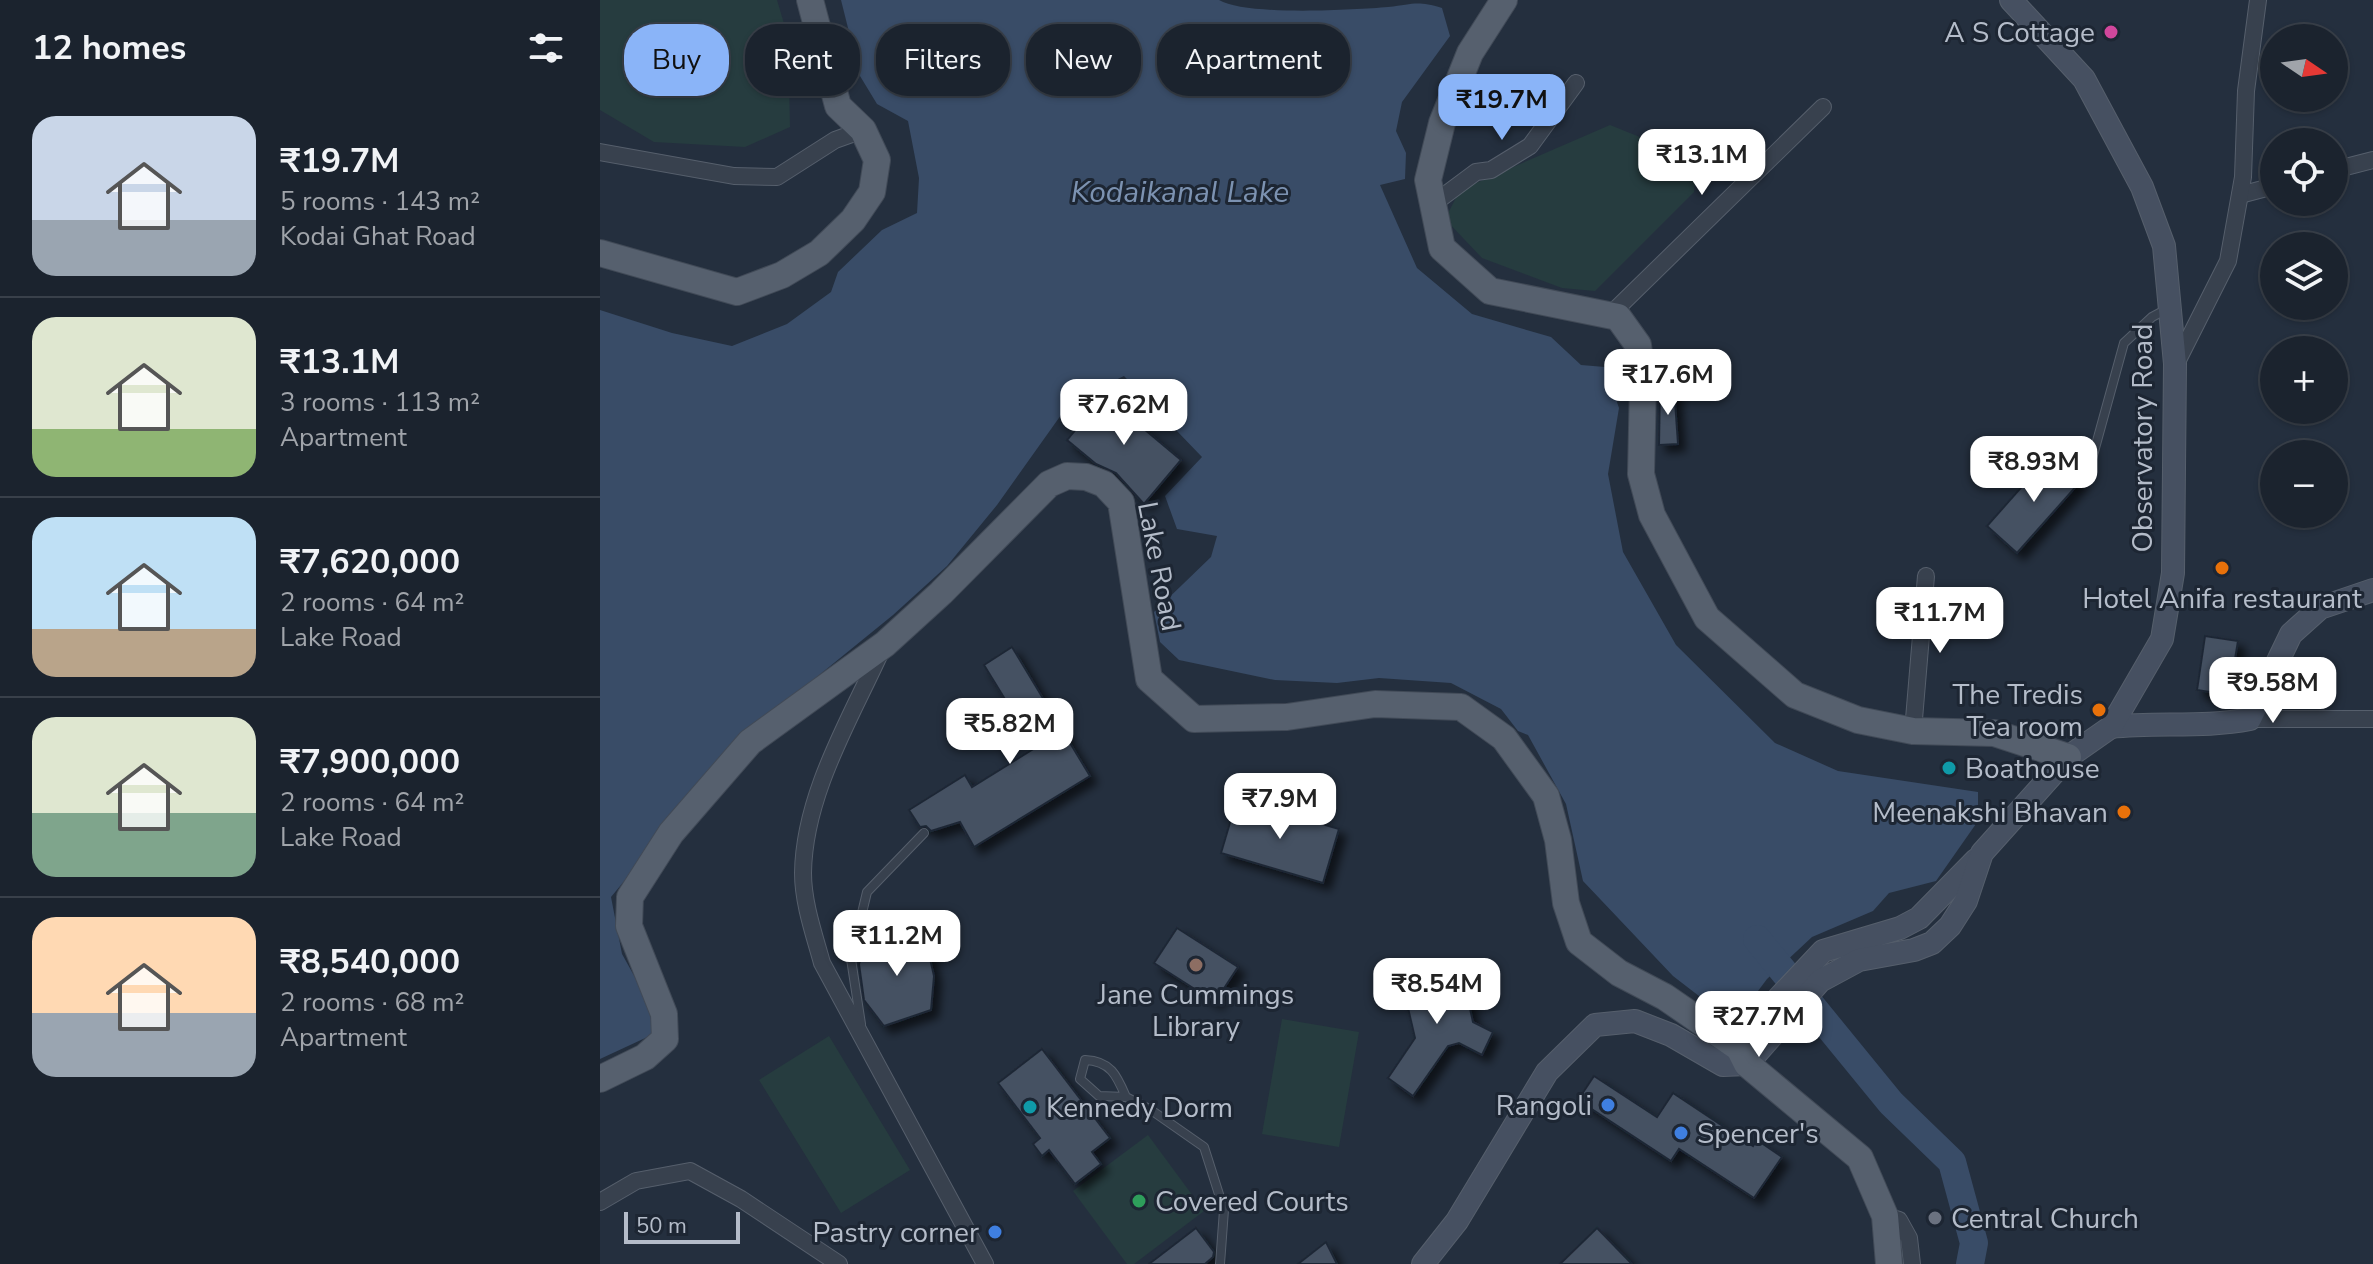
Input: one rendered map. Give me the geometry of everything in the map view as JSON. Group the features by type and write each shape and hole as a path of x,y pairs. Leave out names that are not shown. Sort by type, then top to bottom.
{"main road":[{"path":"1504,0 1470,53 1442,123 1428,180 1442,248 1490,291 1618,317 1638,345 1643,382 1641,474 1652,515 1707,618 1795,695 1858,720 1913,731 1994,733 2068,757"},
{"name":"Observatory Road","path":"1736,1059 1813,974 1859,960 1914,950 1932,943 1950,926 1966,901 1982,853 2068,757 2111,727 2162,639 2173,573 2175,364 2164,246 2142,187 2084,79 2014,1"},
{"path":"600,253 737,292 782,275 819,253 853,220 872,192 877,160 863,130 838,106 810,3"},
{"name":"Lake Road","path":"600,1079 645,1057 665,1039 664,1014 629,926 630,897 671,833 750,742 885,644 941,593 1049,484 1076,475 1104,484 1121,502 1149,679 1194,719 1287,717 1375,704 1461,707 1504,738 1546,796 1558,840 1566,903 1579,942 1619,973 1665,997 1736,1059 1860,1158 1885,1216 1889,1264"},
{"path":"2111,727 2147,723 2221,725 2250,719 2291,634 2320,608 2373,590"},
{"path":"1423,1264 1457,1221 1547,1072 1595,1025 1635,1021 1736,1059"}],"street":[{"path":"2175,364 2228,261 2240,195 2246,91 2258,0"},
{"path":"1433,204 1476,172 1499,166 1530,146 1576,83"},
{"path":"1610,315 1823,107"},
{"path":"600,152 734,176 777,177 835,140 863,130"},
{"path":"2348,166 2373,160"},
{"path":"2240,195 2260,190"},
{"path":"1913,731 1926,576"},
{"path":"885,644 810,813 803,873 822,963 985,1264"},
{"path":"2250,719 2373,719"},
{"path":"600,1202 636,1181 690,1171 741,1199 839,1264"},
{"path":"1885,1216 1899,1220 1909,1238 1912,1264"}],"lane":[{"path":"2089,470 2124,343 2152,317 2171,306"},
{"path":"864,1040 853,990 851,959 867,892 924,833"},
{"path":"1126,1097 1113,1069 1099,1061 1085,1060 1080,1079 1086,1087 1099,1096 1126,1097 1204,1147 1224,1210 1220,1264"}],"green space":[{"path":"600,0 777,0 784,24 745,24 745,96 789,96 790,127 745,147 654,142 600,110"},
{"path":"1610,125 1672,150 1696,173 1694,192 1595,291 1562,288 1482,258 1445,219 1460,190"},
{"path":"1282,1019 1359,1032 1339,1147 1262,1134"},
{"path":"829,1036 910,1170 841,1213 759,1080"},
{"name":"Covered Courts","path":"1148,1135 1204,1211 1134,1264 1127,1264 1073,1191"}],"water":[{"name":"Kodaikanal Lake","path":"841,0 1219,0 1252,8 1300,11 1420,4 1442,8 1450,36 1402,102 1396,131 1406,153 1405,179 1380,185 1417,268 1472,314 1551,337 1581,365 1605,367 1619,408 1608,474 1623,552 1676,645 1775,743 1838,771 1978,792 1978,821 1936,881 1889,893 1873,911 1812,937 1767,979 1734,1023 1673,976 1583,881 1566,804 1528,735 1518,731 1501,709 1451,683 1379,678 1337,683 1275,680 1179,660 1160,642 1154,612 1211,557 1217,536 1177,529 1165,496 1202,457 1124,376 1071,401 997,505 947,566 893,615 743,737 611,897 622,954 657,1017 656,1033 600,1059 600,310 672,333 732,346 787,324 831,292 838,272 882,230 917,213 919,178 908,121 877,104 860,76 860,24 847,24"}],"building":[{"path":"1674,387 1678,444 1659,445 1660,388"},
{"path":"1109,389 1136,412 1131,418 1181,460 1144,504 1116,473 1096,464 1067,440"},
{"path":"2050,455 2080,482 2017,553 1987,526"},
{"path":"2205,636 2238,641 2229,695 2197,690"},
{"path":"1012,647 1090,776 974,847 960,822 931,831 926,826 920,827 909,810 965,775 972,787 1035,748 984,665"},
{"path":"1237,799 1339,829 1323,883 1221,853"},
{"name":"Jane Cummings Library","path":"1177,928 1238,967 1215,1002 1154,963"},
{"path":"870,934 901,942 916,935 928,950 934,976 931,1010 884,1026 864,1000 859,964"},
{"path":"1461,968 1473,1022 1493,1032 1482,1055 1459,1043 1448,1046 1413,1096 1388,1078 1415,1038 1402,982"},
{"name":"Kennedy Dorm","path":"1042,1049 1110,1138 1092,1152 1101,1164 1075,1184 1049,1150 1042,1156 1033,1144 1040,1138 998,1083"},
{"name":"Spencer's","path":"1594,1076 1657,1117 1673,1093 1753,1146 1757,1140 1782,1157 1754,1198 1679,1149 1671,1161 1578,1100"},
{"path":"1196,1228 1214,1252 1205,1264 1149,1264"},
{"path":"1597,1228 1632,1264 1560,1264"},
{"path":"1326,1242 1337,1264 1298,1264"}],"waterway":[{"path":"1757,939 1891,1103 1952,1162 1974,1243 1970,1264"}],"place":[{"name":"A S Cottage","path":"2111,32"},
{"name":"Hotel Anifa restaurant","path":"2222,568"},
{"name":"The Tredis Tea room","path":"2099,710"},
{"name":"Boathouse","path":"1949,768"},
{"name":"Meenakshi Bhavan","path":"2124,812"},
{"name":"Jane Cummings Library","path":"1196,965"},
{"name":"Rangoli","path":"1608,1105"},
{"name":"Kennedy Dorm","path":"1030,1107"},
{"name":"Spencer's","path":"1681,1133"},
{"name":"Covered Courts","path":"1139,1201"},
{"name":"Central Church","path":"1935,1218"},
{"name":"Pastry corner","path":"995,1232"}]}
